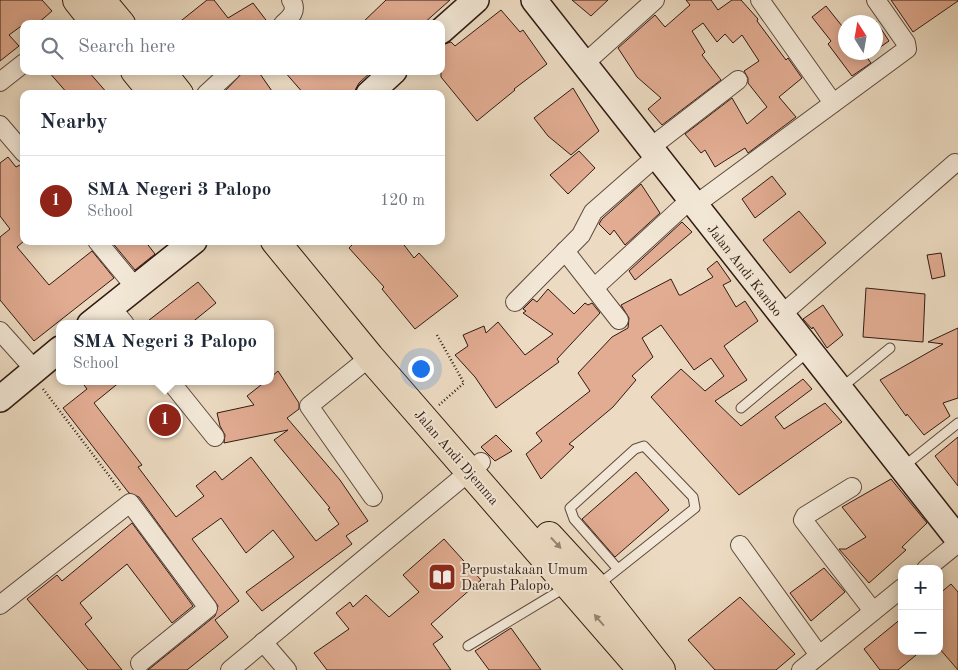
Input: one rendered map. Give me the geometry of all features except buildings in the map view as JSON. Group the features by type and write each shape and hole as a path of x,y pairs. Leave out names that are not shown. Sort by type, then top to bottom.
{"highway":[{"path":"87,12 110,20"},
{"path":"139,75 151,90"},
{"path":"163,75 176,90"},
{"name":"Jalan Andi Djemma","path":"278,245 370,357 475,467 596,587 661,670"},
{"name":"Jalan Andi Djemma","path":"299,245 434,409 475,467 568,586 634,665"}],"street":[{"path":"286,20 294,11 291,0"},
{"path":"445,27 476,0"},
{"name":"Jalan Andi Kambo","path":"534,0 958,539"},
{"path":"585,63 655,0"},
{"path":"760,0 833,104"},
{"path":"594,288 693,202 833,104 908,48 876,0"},
{"path":"0,82 20,67"},
{"path":"210,90 226,75"},
{"path":"373,90 390,75"},
{"path":"515,302 584,232 593,212 654,151 738,80"},
{"path":"0,125 20,148"},
{"path":"781,315 955,163"},
{"path":"100,245 134,286"},
{"path":"102,320 118,315 134,286 189,245"},
{"path":"565,251 619,320"},
{"path":"0,331 33,372"},
{"path":"0,399 56,352"},
{"path":"370,357 311,402 309,407 373,496"},
{"path":"173,385 215,437"},
{"path":"230,670 475,467"},
{"path":"852,487 805,516 803,520 873,611"},
{"path":"0,605 130,503 208,608 140,663"},
{"path":"931,565 958,543"},
{"path":"740,545 819,655"},
{"path":"801,670 898,591"},
{"path":"263,642 287,670"}],"lane":[{"path":"839,390 890,348"},
{"path":"741,408 809,351"},
{"path":"903,467 958,423"},
{"path":"596,587 616,568 686,516 696,505 693,497 644,446 635,449 570,508 574,519 616,568"},
{"path":"468,646 568,586"}],"path":[{"path":"434,409 464,382 436,335"},
{"path":"33,372 130,503"}],"place":[{"name":"SMA Negeri 3 Palopo","path":"165,420"},
{"name":"Perpustakaan Umum Daerah Palopo","path":"442,577"}]}
